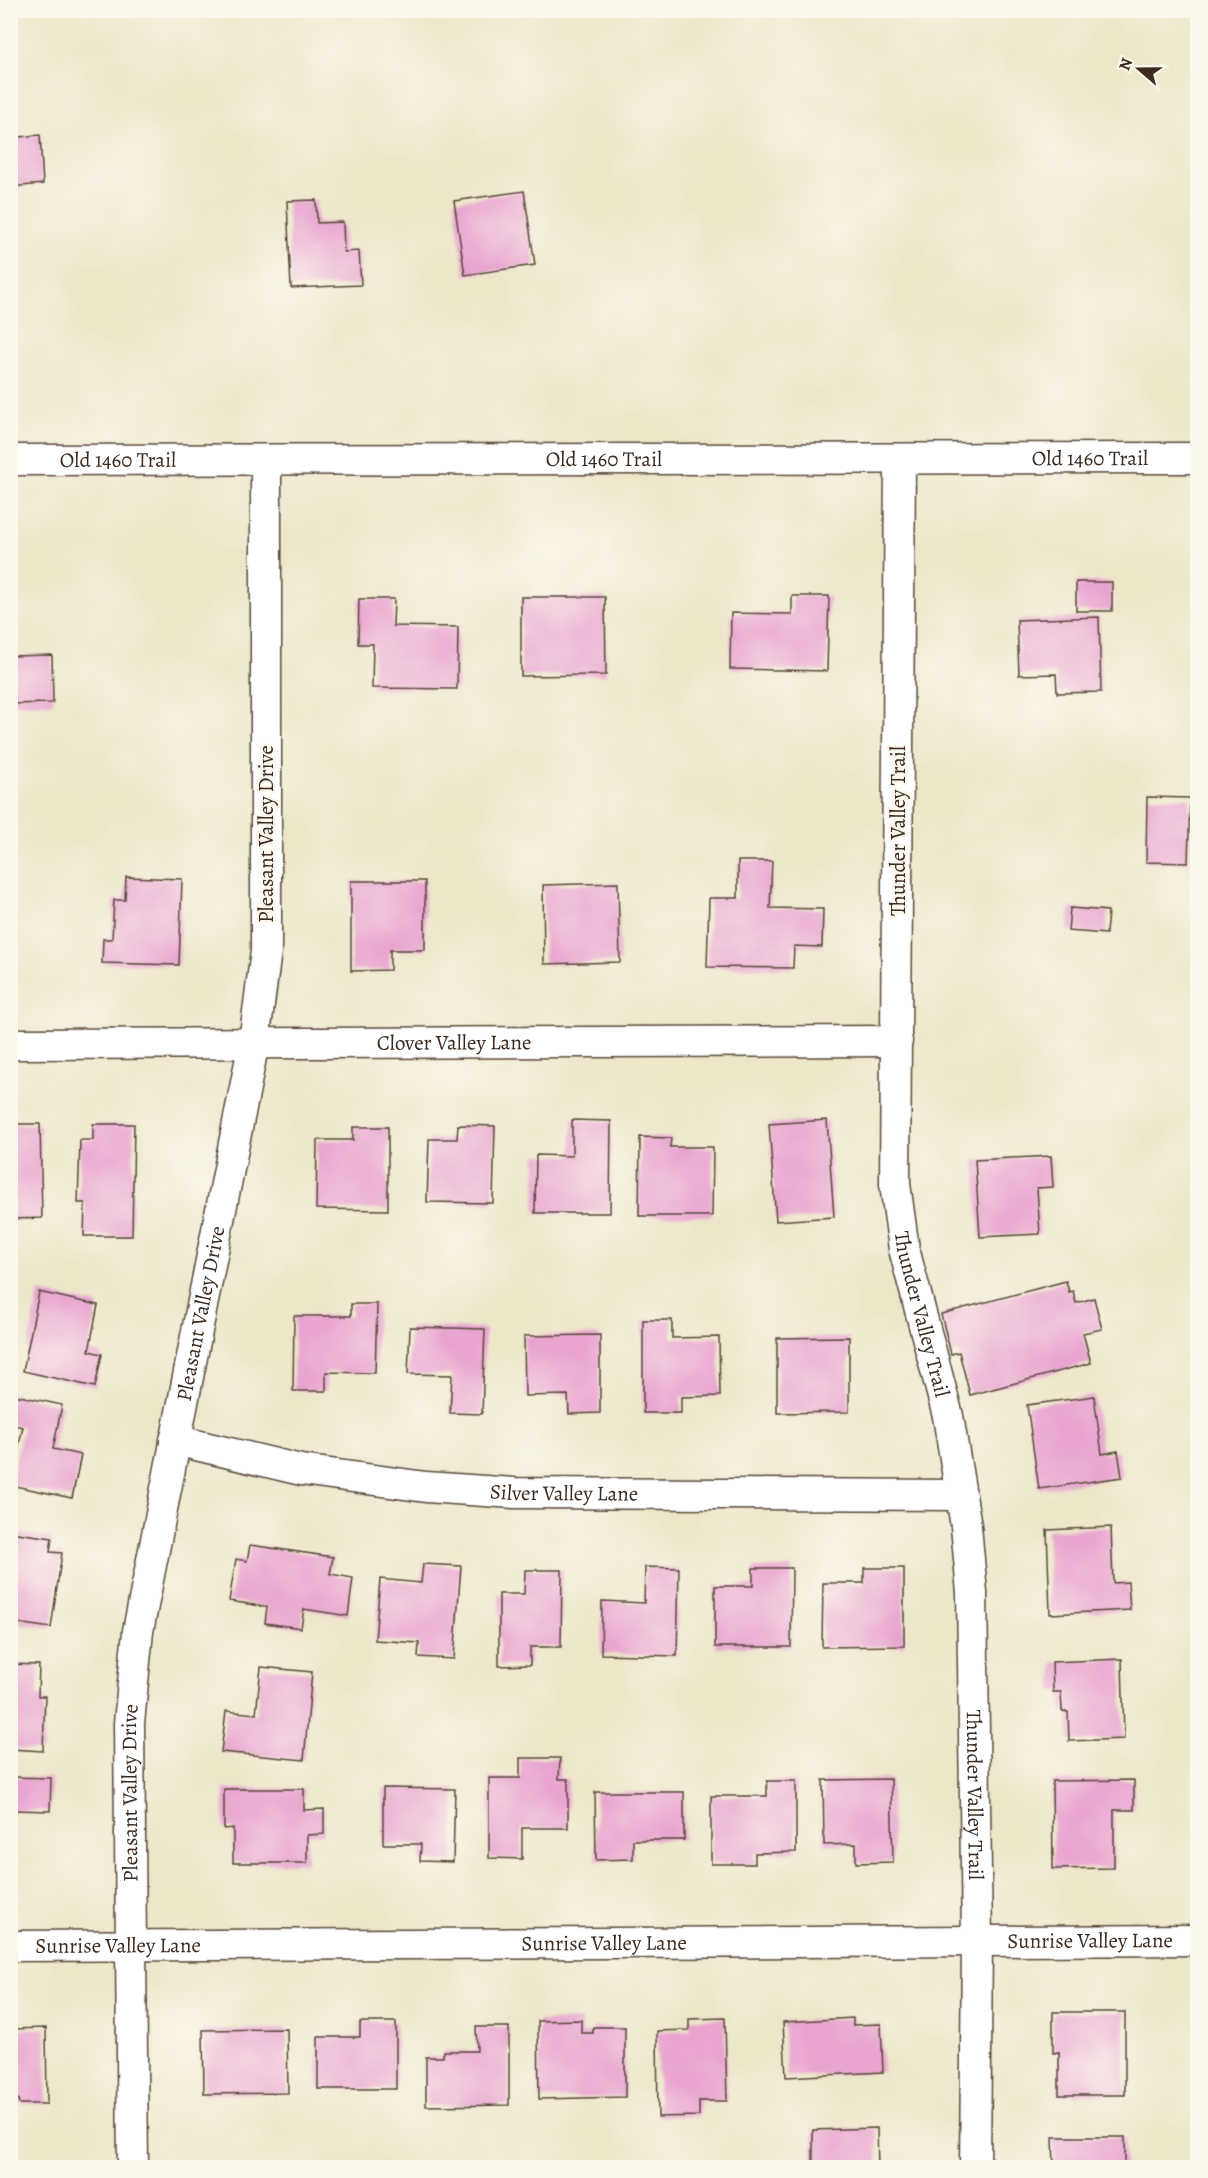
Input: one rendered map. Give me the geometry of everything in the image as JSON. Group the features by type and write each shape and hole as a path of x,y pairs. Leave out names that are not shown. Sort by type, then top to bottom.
{"street":[{"name":"Old 1460 Trail","path":"10,460 1197,458"},
{"name":"Thunder Valley Trail","path":"900,459 895,1184 904,1249 918,1307 933,1352 948,1416 966,1526 972,1593 977,1940 975,2168"},
{"name":"Pleasant Valley Drive","path":"133,2168 129,1723 138,1631 254,1042 266,951 266,460"},
{"name":"Clover Valley Lane","path":"10,1044 897,1041"},
{"name":"Silver Valley Lane","path":"175,1440 301,1470 426,1487 514,1492 960,1495"},
{"name":"Sunrise Valley Lane","path":"10,1946 1197,1940"}],"building":[{"path":"40,135 43,184 10,187 10,138"},
{"path":"524,191 535,265 465,275 454,201"},
{"path":"316,200 317,223 343,222 344,252 359,251 361,285 291,288 287,201"},
{"path":"1076,582 1112,582 1112,611 1076,611"},
{"path":"792,596 829,596 827,671 730,669 731,613 792,614"},
{"path":"521,597 605,597 606,675 521,676"},
{"path":"359,599 394,599 393,626 458,627 457,689 372,688 373,644 358,644"},
{"path":"1099,617 1101,692 1057,693 1056,674 1019,675 1017,620"},
{"path":"52,655 53,703 10,704 10,656"},
{"path":"1147,797 1190,798 1188,863 1146,862"},
{"path":"738,861 772,861 770,908 823,909 822,947 794,946 793,968 707,967 709,898 738,898"},
{"path":"126,877 182,879 179,965 102,963 103,939 112,939 114,900 125,900"},
{"path":"351,881 425,881 425,950 390,950 390,970 351,971"},
{"path":"618,883 620,962 544,964 543,885"},
{"path":"1070,908 1108,911 1106,934 1068,931"},
{"path":"572,1120 611,1121 610,1213 535,1213 536,1155 572,1156"},
{"path":"827,1120 834,1217 776,1221 769,1124"},
{"path":"10,1124 40,1124 42,1218 10,1219"},
{"path":"93,1124 134,1124 132,1236 84,1236 85,1203 78,1203 80,1140 93,1140"},
{"path":"458,1125 495,1126 493,1203 427,1202 429,1139 457,1139"},
{"path":"353,1127 388,1127 388,1210 316,1209 317,1140 353,1140"},
{"path":"640,1137 671,1138 670,1147 713,1147 712,1216 639,1216"},
{"path":"1051,1156 1053,1187 1037,1188 1040,1234 980,1237 975,1160"},
{"path":"1066,1281 1069,1292 1073,1291 1076,1303 1094,1298 1102,1329 1083,1333 1091,1363 970,1395 959,1352 951,1354 941,1314"},
{"path":"39,1292 98,1305 89,1351 102,1354 95,1387 23,1371"},
{"path":"351,1304 377,1304 375,1373 326,1372 326,1391 293,1391 294,1316 351,1316"},
{"path":"643,1320 672,1320 672,1338 719,1337 720,1396 681,1397 681,1413 643,1413"},
{"path":"410,1327 485,1329 482,1414 450,1413 452,1375 408,1374"},
{"path":"600,1335 600,1413 569,1414 568,1395 525,1396 524,1336"},
{"path":"849,1337 849,1412 777,1413 777,1338"},
{"path":"10,1394 62,1405 53,1449 81,1455 72,1498 10,1485 23,1427 10,1424"},
{"path":"1094,1396 1102,1454 1118,1451 1122,1477 1039,1489 1027,1405"},
{"path":"1111,1527 1113,1583 1128,1582 1130,1610 1050,1614 1047,1530"},
{"path":"10,1532 52,1538 50,1552 62,1553 51,1628 10,1622"},
{"path":"250,1545 333,1557 330,1574 353,1578 348,1616 304,1609 301,1628 265,1623 267,1607 229,1601 236,1559 247,1561"},
{"path":"423,1564 461,1566 454,1659 418,1657 419,1643 375,1640 380,1579 421,1583"},
{"path":"645,1567 679,1568 677,1656 601,1654 602,1601 644,1603"},
{"path":"753,1568 792,1568 791,1647 715,1647 715,1586 753,1586"},
{"path":"864,1568 904,1568 904,1646 822,1647 823,1583 864,1583"},
{"path":"525,1570 562,1570 561,1647 530,1647 530,1665 499,1666 499,1594 524,1594"},
{"path":"1122,1659 1124,1739 1069,1741 1068,1712 1062,1711 1061,1692 1053,1692 1052,1662"},
{"path":"10,1664 39,1665 38,1696 45,1696 43,1751 10,1749"},
{"path":"261,1667 312,1672 304,1760 221,1752 226,1711 256,1714"},
{"path":"520,1758 560,1758 559,1779 568,1779 568,1828 522,1828 522,1859 489,1858 489,1778 520,1778"},
{"path":"10,1777 51,1778 50,1811 13,1810 12,1842"},
{"path":"891,1779 893,1862 856,1863 856,1844 824,1845 823,1780"},
{"path":"1134,1780 1134,1810 1114,1810 1114,1868 1053,1869 1052,1781"},
{"path":"767,1781 796,1781 796,1852 755,1853 755,1864 711,1864 711,1796 767,1796"},
{"path":"383,1788 455,1789 453,1862 420,1861 421,1844 383,1844"},
{"path":"224,1789 304,1789 304,1810 324,1809 324,1834 307,1835 307,1863 233,1863 233,1828 224,1829"},
{"path":"595,1792 684,1792 684,1840 633,1840 633,1859 596,1860"},
{"path":"1053,2012 1125,2012 1125,2095 1059,2095 1059,2052 1053,2053"},
{"path":"725,2018 727,2101 699,2101 699,2116 658,2117 657,2031 689,2030 689,2019"},
{"path":"853,2018 853,2025 881,2024 883,2072 786,2077 783,2022"},
{"path":"581,2020 581,2033 593,2033 593,2027 625,2027 625,2097 539,2099 538,2021"},
{"path":"360,2022 396,2022 396,2089 318,2089 318,2037 360,2037"},
{"path":"476,2027 509,2027 509,2105 426,2106 426,2057 443,2057 443,2051 477,2051"},
{"path":"46,2028 47,2104 19,2104 18,2099 10,2099 10,2029"},
{"path":"287,2029 288,2093 204,2094 203,2030"},
{"path":"877,2128 878,2168 813,2168 813,2130"},
{"path":"1053,2137 1125,2137 1125,2168 1054,2168"}]}
